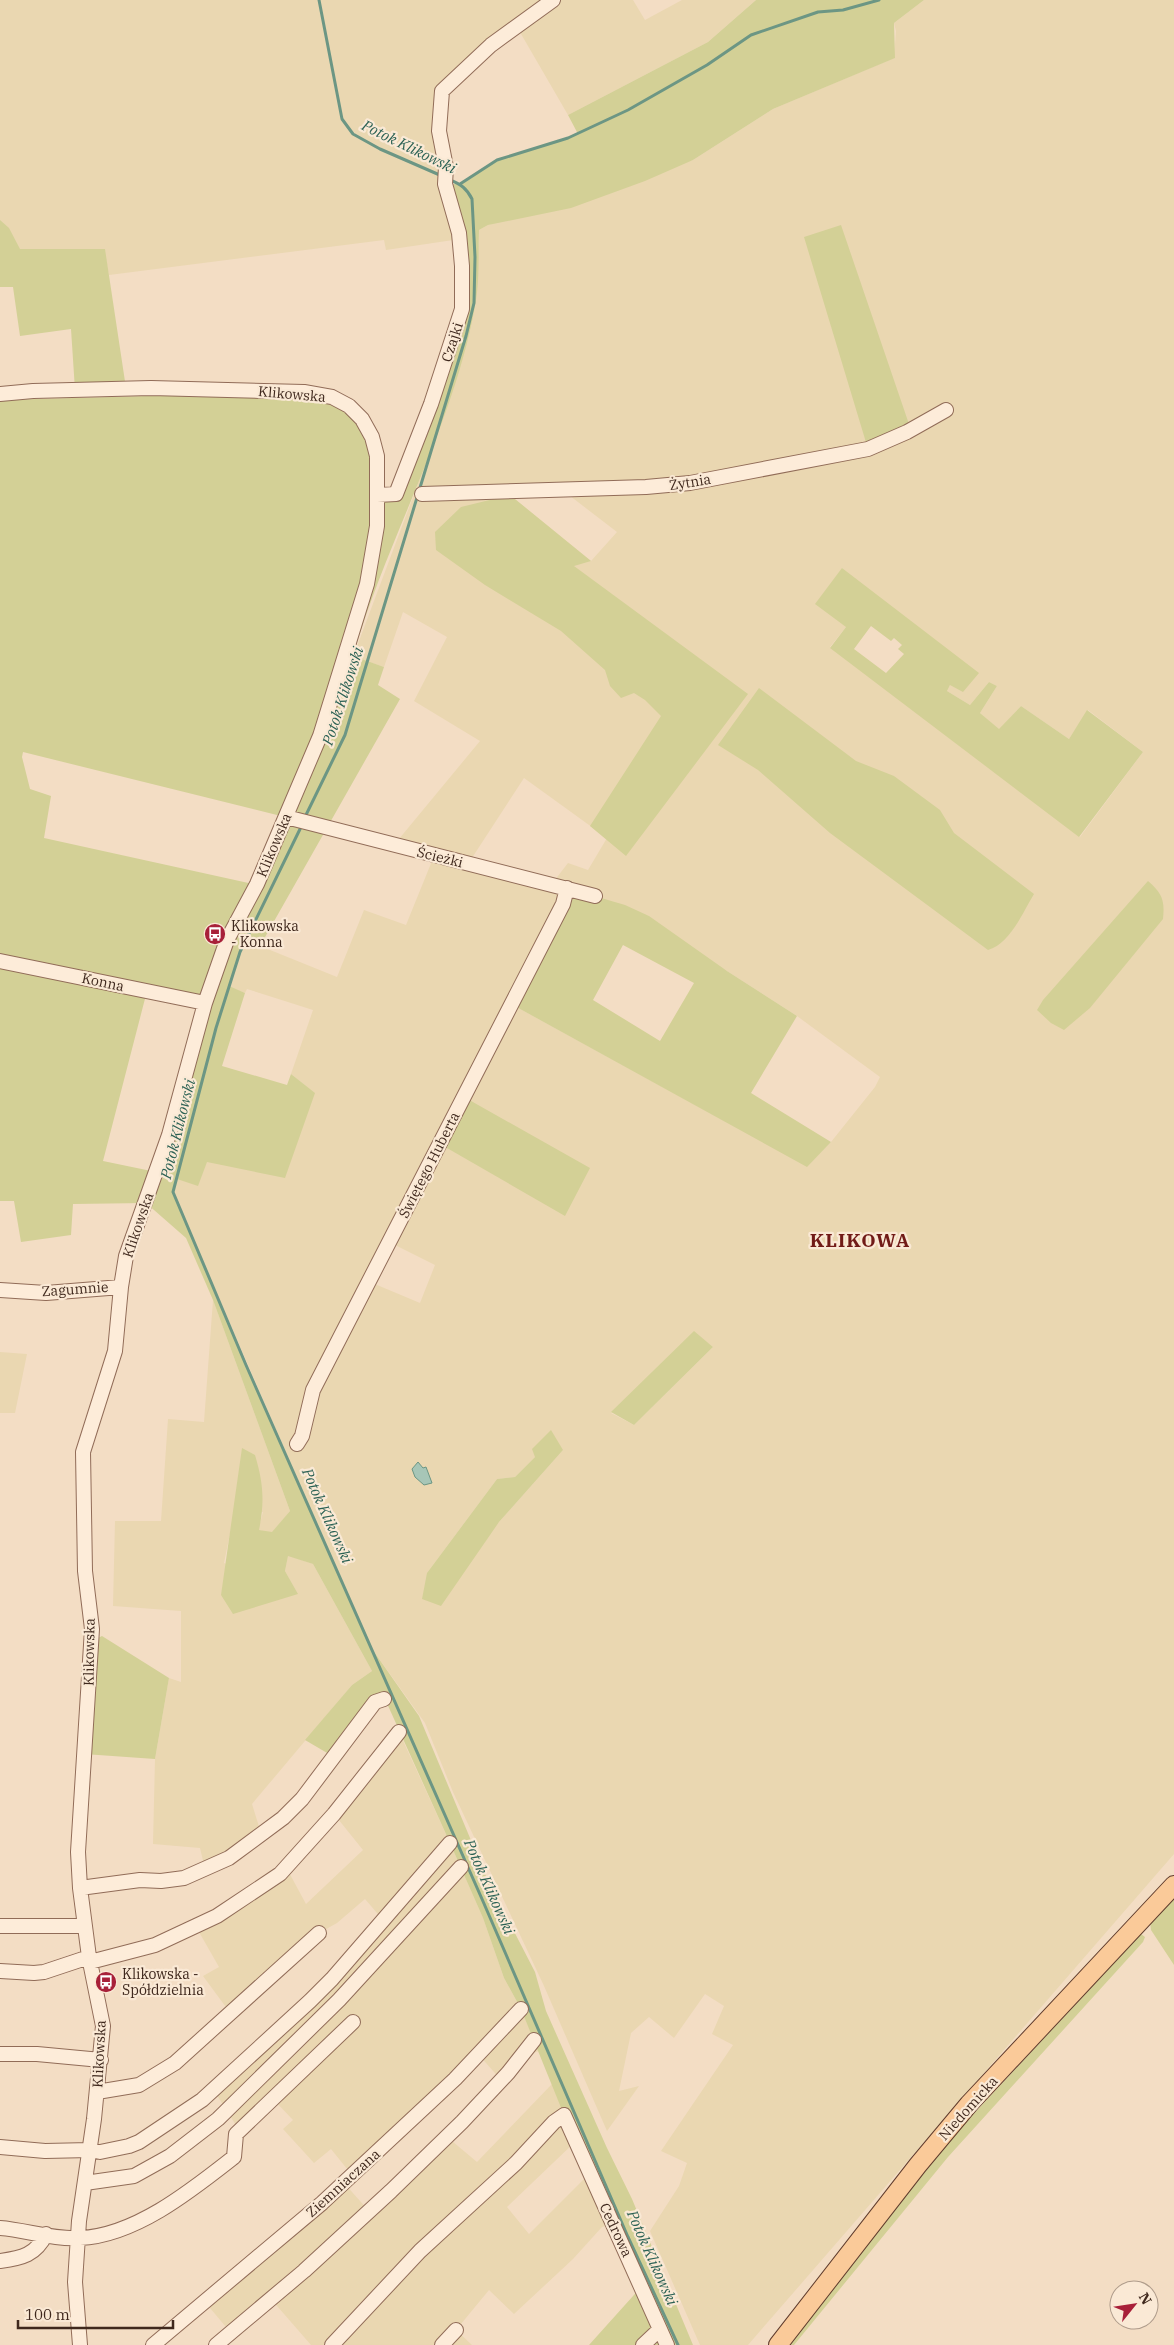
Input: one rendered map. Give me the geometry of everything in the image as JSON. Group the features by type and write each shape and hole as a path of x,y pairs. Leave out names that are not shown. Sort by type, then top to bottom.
{"main road":[{"name":"Niedomicka","path":"778,2345 918,2165 969,2104 1174,1885"}],"street":[{"name":"Czajki","path":"377,495 396,494 431,404 462,309 462,266 459,233 445,184 446,167 439,131 442,91 491,45 553,0"},
{"name":"Klikowska","path":"0,394 32,390 151,388 304,392 332,397 349,406 362,418 372,437 377,456 377,526 367,584 320,736 298,819 257,884 227,940 205,1003 184,1084 126,1256 121,1286 115,1352 83,1452 85,1571 92,1629 79,1844 80,1888 90,1960 103,2026 101,2060 78,2238 75,2282 80,2345"},
{"name":"Żytnia","path":"422,494 646,487 690,483 868,448 907,432 946,410"},
{"name":"Ścieżki","path":"298,819 595,896"},
{"name":"Świętego Huberta","path":"297,1444 302,1436 313,1390 563,904 567,888"},
{"name":"Konna","path":"0,960 205,1003"},
{"name":"Zagumnie","path":"0,1290 46,1293 121,1286"},
{"path":"80,1888 140,1880 161,1881 184,1878 228,1858 283,1818 296,1806 375,1702 384,1699"},
{"path":"0,1971 34,1974 155,1945 218,1916 280,1874 334,1814 398,1732"},
{"path":"0,2147 45,2152 90,2150 100,2152 129,2146 139,2142 202,2100 332,1980 450,1843"},
{"path":"85,2182 134,2176 170,2156 218,2119 339,2000 461,1867"},
{"path":"0,1926 85,1926"},
{"path":"97,2092 139,2085 175,2063 319,1933"},
{"name":"Ziemniaczana","path":"153,2345 322,2203 456,2080 521,2009"},
{"path":"0,2228 78,2238 96,2236 142,2221 192,2190 234,2157 236,2134 353,2022"},
{"path":"216,2345 297,2276 391,2191 462,2122 508,2073 534,2040"},
{"path":"0,2054 37,2054 101,2060"},
{"name":"Cedrowa","path":"332,2345 375,2302 420,2251 516,2163 554,2122 564,2115 667,2345"},
{"path":"0,2261 31,2254 38,2249 46,2234"},
{"path":"643,2345 660,2329"},
{"path":"442,2345 456,2330"}],"shaded area":[{"path":"0,0 633,0 645,20 682,0 756,0 708,42 568,115 517,27 442,91 440,108 460,239 386,250 384,240 109,275 104,249 13,287 0,287"},
{"path":"756,0 924,0 894,23 895,58 773,109 693,160 645,181 571,208 488,225 479,230 477,297 465,351 436,439 383,569 353,656 384,667 378,685 400,699 260,946 245,940 229,986 245,993 222,1066 287,1085 291,1074 315,1093 285,1178 207,1162 198,1186 177,1179 173,1192 246,1365 370,1646 419,1716 488,1881 535,1972 546,2011 607,2148 632,2199 693,2345 589,2345 642,2286 564,2115 521,2009 504,1978 483,1918 385,1699 334,1757 305,1740 352,1685 372,1671 313,1564 288,1556 285,1571 298,1594 233,1614 221,1595 242,1448 255,1455 260,1474 262,1510 259,1530 272,1532 290,1511 213,1300 186,1238 146,1203 73,1204 71,1235 21,1242 14,1201 0,1201 0,400 256,393 332,397 372,437 377,495 396,494 462,309 449,185 460,183 497,160 578,134 568,115 708,42","holes":["23,752 285,817 253,884 44,838 51,796 30,789 22,757","147,991 205,1004 156,1172 103,1161"]},
{"path":"924,0 1174,0 1174,1854 748,2345 700,2345 650,2231 679,2186 687,2163 661,2151 733,2045 712,2034 724,2006 705,1994 674,2038 649,2017 631,2033 619,2091 639,2086 607,2131 544,1986 453,1792 425,1723 370,1646 173,1192 177,1179 314,1093 291,1074 313,1010 247,989 245,993 229,987 245,940 337,977 364,910 406,925 434,856 394,845 480,741 414,701 447,637 403,612 384,667 353,657 446,409 468,337 478,257 479,230 488,225 693,160 773,109 894,58 896,31 894,23","holes":["561,489 617,532 591,561 505,491","842,568 950,685 947,691 970,705 989,682 997,686 980,713 999,730 1021,706 1069,739 1088,710 1143,752 1080,837 830,647 846,627","524,778 607,838 588,870 568,863 551,885 468,864","563,904 727,971 797,1016 880,1077 875,1087 831,1142 807,1166 511,1004","391,1243 435,1265 420,1303 370,1282","694,1332 713,1347 634,1425 611,1413","563,1450 499,1522 427,1573 497,1479 515,1477 535,1457"]},
{"path":"0,220 9,228 20,249 105,249 126,388 75,390 71,329 20,336 13,287 0,287"},
{"path":"841,225 911,430 868,449 804,237"},
{"path":"510,495 591,561 574,566 748,694 626,856 590,826 661,716 645,700 634,693 621,698 610,686 605,670 561,631 485,585 436,550 435,532 461,507"},
{"path":"842,568 979,673 963,692 950,685 947,691 970,705 989,682 997,686 980,713 999,729 1021,706 1069,739 1087,710 1143,752 1079,837 830,648 846,627 815,604","holes":["871,626 891,641 894,638 902,645 898,649 904,654 886,673 854,649"]},
{"path":"759,688 856,761 894,776 940,810 954,833 1034,894 1015,926 1003,941 996,947 988,950 830,833 758,770 718,745"},
{"path":"1148,881 1157,889 1162,897 1163,919 1090,1008 1064,1030 1051,1023 1037,1010 1043,1000"},
{"path":"567,888 625,905 649,916 727,971 797,1016 751,1093 831,1142 807,1167 511,1004","holes":["623,945 694,983 660,1041 593,1000"]},
{"path":"464,1097 590,1168 565,1216 440,1144"},
{"path":"213,1300 290,1511 272,1533 258,1530 263,1512 233,1519 224,1563 297,1593 285,1571 288,1555 313,1564 372,1671 352,1685 252,1804 261,1833 205,1869 200,1848 153,1844 155,1759 169,1678 181,1682 181,1611 113,1606 115,1521 161,1521 168,1419 204,1422"},
{"path":"694,1331 713,1347 634,1425 611,1412"},
{"path":"0,1352 27,1354 15,1413 0,1413"},
{"path":"551,1430 563,1450 499,1522 441,1606 422,1599 427,1573 497,1479 515,1477 535,1457 532,1449"},
{"path":"418,1462 423,1468 426,1467 432,1483 424,1485 415,1477 412,1469"},
{"path":"102,1636 169,1678 155,1759 84,1754 92,1641"},
{"path":"399,1732 483,1918 504,1978 521,2009 539,2051 520,2057 501,2080 479,2055 352,2175 331,2149 314,2163 283,2129 293,2120 273,2099 239,2130 213,2089 383,1920 365,1899 337,1923 319,1933 231,2014 203,1976 219,1967 195,1925 286,1867 306,1904 363,1850 334,1814"},
{"path":"1174,1895 1174,1965 1151,1930 1150,1922"},
{"path":"1141,1934 1145,1937 1143,1942 948,2157 794,2345 786,2345 941,2149"},
{"path":"552,2084 576,2141 507,2207 529,2234 590,2173 613,2224 602,2227 573,2259 514,2314 489,2290 456,2330 472,2345 311,2345 271,2299 231,2333 205,2302 344,2183 369,2211 446,2136 477,2162"}],"waterway":[{"name":"Potok Klikowski","path":"319,0 342,119 353,134 380,149 442,176"},
{"path":"460,184 497,160 568,138 628,110 707,65 751,35 818,12 843,10 879,0"},
{"name":"Potok Klikowski","path":"305,817 345,735 466,336 474,303 475,257 472,199 463,187 450,180"},
{"name":"Potok Klikowski","path":"302,825 240,952 216,1028 173,1192 246,1365 482,1899 628,2237 678,2345"}],"place":[{"name":"Klikowska - Konna","path":"215,934"},
{"name":"Klikowska - Spółdzielnia","path":"106,1982"}],"district":[{"name":"KLIKOWA","path":"860,1240"}]}
